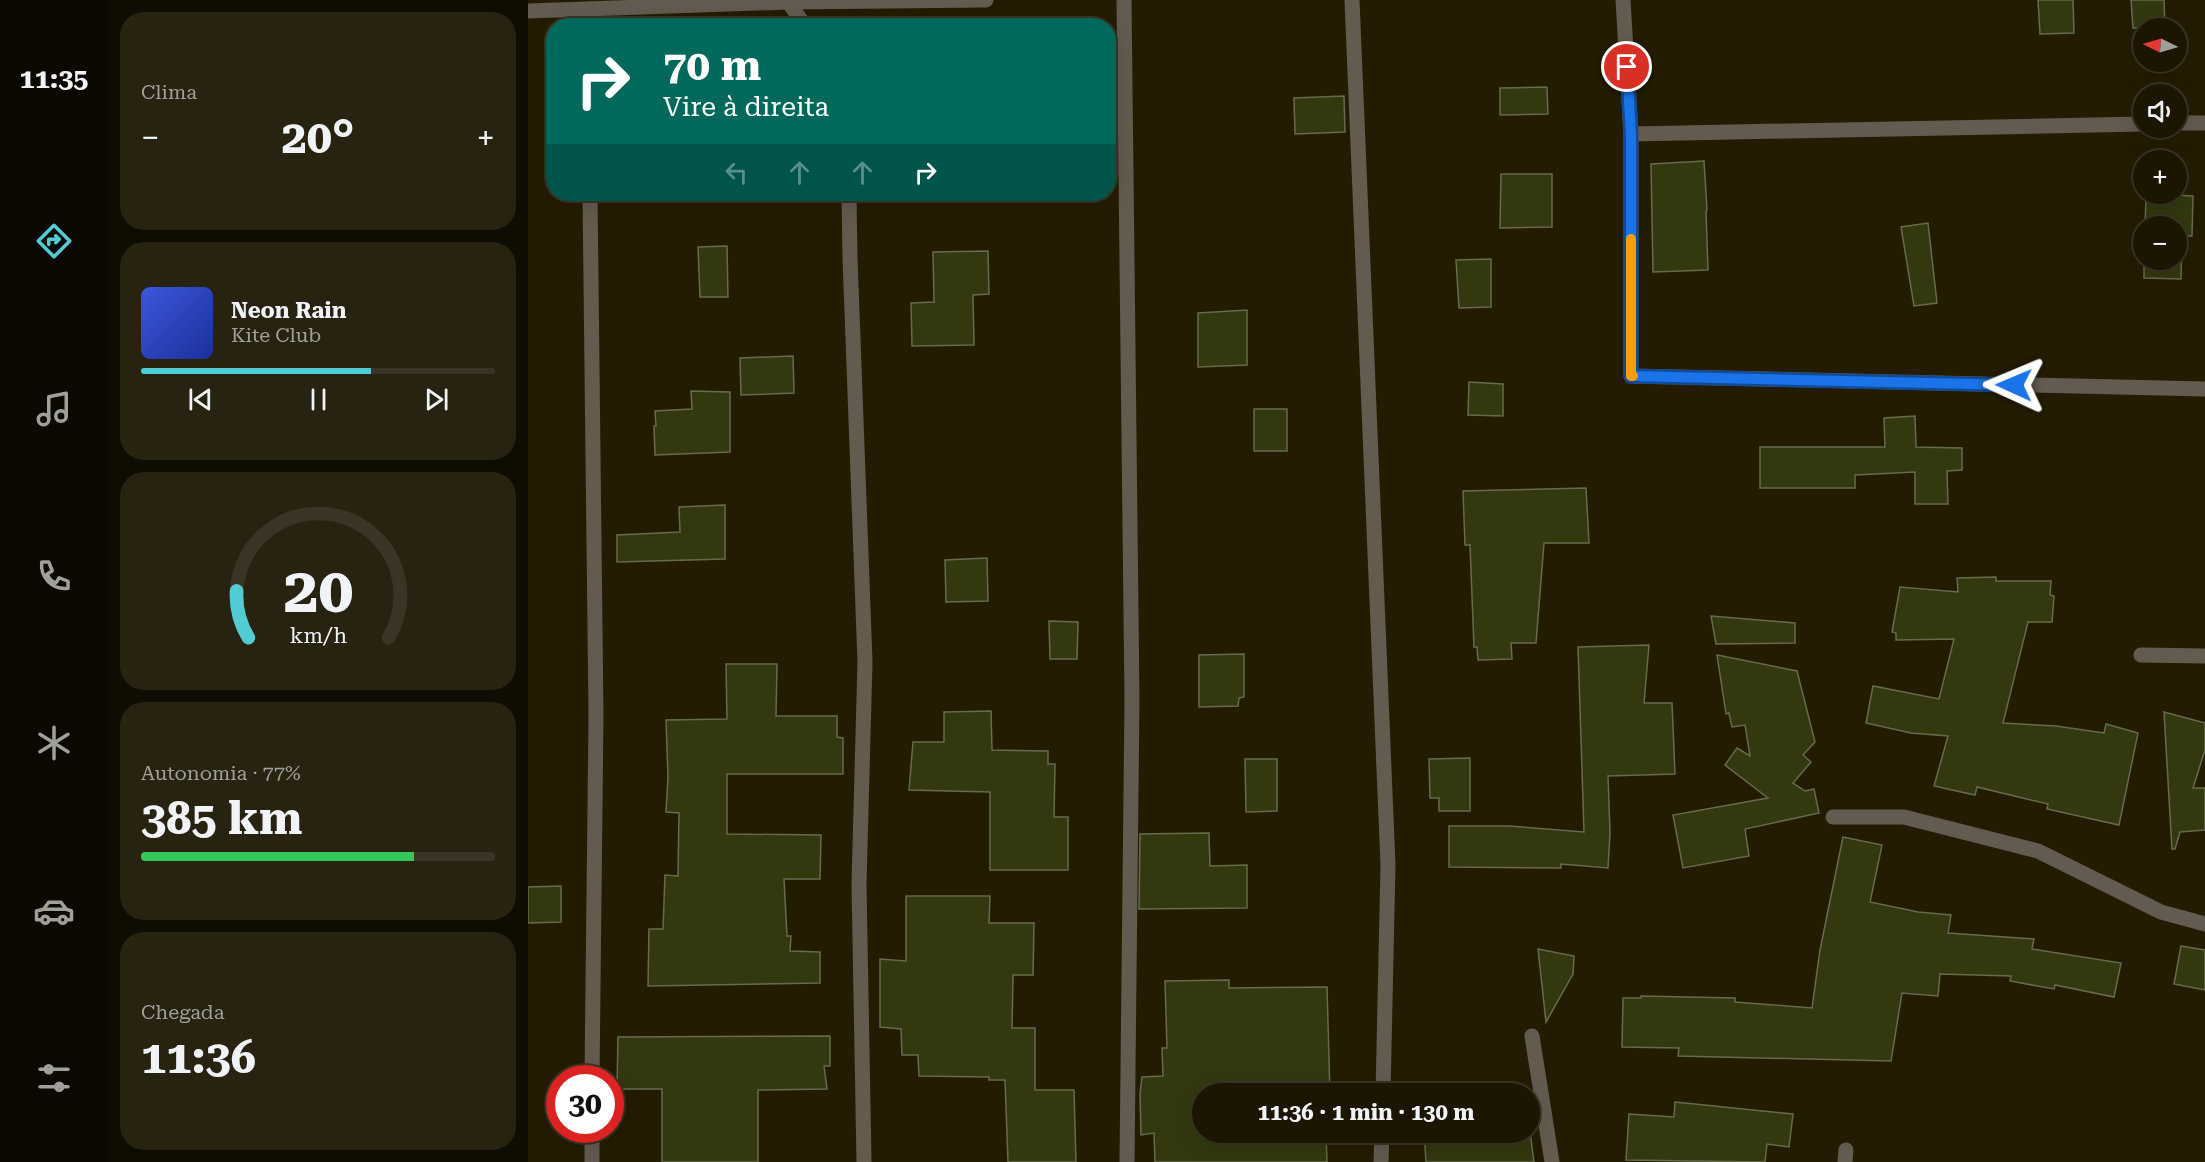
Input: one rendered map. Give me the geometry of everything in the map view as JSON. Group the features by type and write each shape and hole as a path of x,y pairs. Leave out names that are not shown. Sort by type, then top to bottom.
{"street":[{"path":"528,11 788,1 986,0"},
{"path":"1124,0 1132,700 1126,1162"},
{"path":"1352,0 1388,865 1383,1083"},
{"path":"1623,0 1631,134 1631,376 2205,389"},
{"path":"788,1 800,18"},
{"path":"588,9 588,18"},
{"path":"2187,123 2205,123"},
{"path":"1631,134 2133,124"},
{"path":"590,201 596,715 592,1065"},
{"path":"849,201 865,662 859,884 864,1162"},
{"path":"2141,655 2205,656"},
{"path":"1833,817 1904,817 2038,851 2160,912 2205,924"},
{"path":"1532,1036 1552,1162"},
{"path":"592,1143 592,1162"},
{"path":"1381,1162 1382,1143"}],"building":[{"path":"2038,0 2073,0 2074,33 2040,34"},
{"path":"2131,0 2164,0 2165,18 2133,18 2133,28"},
{"path":"1547,87 1548,114 1500,115 1500,88"},
{"path":"1344,96 1345,132 1295,134 1294,98"},
{"path":"1704,161 1708,270 1653,272 1651,164"},
{"path":"1501,174 1552,174 1552,227 1500,228"},
{"path":"2187,196 2193,196 2192,236 2187,236 2187,216 2145,216 2146,204 2187,204"},
{"path":"1928,223 1937,303 1914,306 1901,227"},
{"path":"727,246 728,297 700,297 698,247"},
{"path":"988,251 989,294 973,295 974,345 912,346 911,303 934,302 933,252"},
{"path":"1491,259 1491,307 1459,308 1456,260"},
{"path":"2144,270 2181,270 2181,279 2144,278"},
{"path":"1247,310 1247,365 1198,367 1198,313"},
{"path":"793,356 794,393 741,395 740,358"},
{"path":"1469,382 1503,384 1503,416 1468,415"},
{"path":"691,391 730,392 730,452 655,455 655,411 692,409"},
{"path":"1254,409 1287,409 1287,451 1254,451"},
{"path":"1915,416 1916,447 1962,448 1962,470 1947,471 1948,504 1915,504 1915,472 1855,475 1855,488 1760,488 1760,447 1885,447 1884,418"},
{"path":"1586,488 1589,543 1544,543 1536,643 1511,643 1512,659 1478,660 1477,647 1474,647 1470,545 1465,545 1463,491"},
{"path":"725,505 725,559 617,562 617,535 680,532 679,507"},
{"path":"987,558 988,601 946,602 945,560"},
{"path":"1996,577 1996,581 2051,581 2050,595 2054,596 2052,622 2028,622 2003,723 2056,726 2104,733 2106,724 2138,733 2119,825 2047,809 2048,804 1977,787 1975,795 1934,786 1948,736 1911,733 1866,723 1873,686 1939,699 1954,639 1896,640 1896,633 1892,632 1900,587 1958,592 1957,578"},
{"path":"1711,616 1795,623 1795,643 1716,644"},
{"path":"1049,621 1078,622 1077,659 1050,659"},
{"path":"1649,645 1644,703 1672,703 1675,774 1608,776 1610,833 1608,868 1561,864 1561,868 1449,867 1449,826 1509,826 1584,832 1578,647"},
{"path":"1244,654 1244,697 1239,698 1238,706 1199,707 1199,655"},
{"path":"1717,655 1797,671 1815,742 1803,755 1811,762 1793,783 1805,791 1814,789 1819,813 1745,829 1749,856 1683,868 1673,815 1768,798 1725,765 1737,748 1750,756 1745,725 1732,727 1729,713 1726,714"},
{"path":"726,664 777,664 776,716 837,716 837,737 843,738 843,774 727,774 727,834 821,835 820,879 784,879 787,936 791,936 790,951 820,952 820,983 648,986 649,929 663,929 665,875 678,876 679,813 666,812 668,777 666,720 727,719"},
{"path":"991,711 992,750 1048,751 1048,764 1055,764 1054,817 1068,817 1068,870 990,870 990,792 909,790 913,742 944,742 944,712"},
{"path":"2164,712 2205,723 2205,750 2193,788 2205,788 2205,830 2180,832 2175,849 2172,849"},
{"path":"1470,758 1470,811 1439,811 1439,798 1430,798 1429,759"},
{"path":"1245,759 1277,759 1277,811 1246,812"},
{"path":"1209,833 1210,866 1247,865 1247,908 1139,909 1140,834"},
{"path":"1843,837 1882,845 1870,902 1918,912 1951,915 1948,933 2034,939 2032,949 2121,963 2114,997 2055,985 2054,989 2010,981 2011,976 1940,974 1938,996 1902,993 1891,1061 1678,1056 1679,1048 1622,1047 1623,998 1641,998 1641,996 1735,998 1735,1002 1812,1008 1820,950"},
{"path":"561,886 561,922 528,923 528,887"},
{"path":"906,896 990,896 989,923 1034,923 1033,975 1013,975 1012,1028 1035,1028 1035,1090 1074,1090 1076,1162 1008,1162 1005,1080 989,1080 989,1077 919,1076 918,1055 902,1055 901,1029 880,1027 880,959 906,961"},
{"path":"2181,946 2205,950 2205,990 2174,984"},
{"path":"1538,949 1574,956 1573,974 1546,1022"},
{"path":"1229,980 1229,988 1327,987 1330,1083 1192,1083 1192,1143 1326,1143 1327,1162 1155,1162 1154,1133 1141,1135 1140,1094 1142,1077 1163,1076 1162,1048 1167,1048 1165,981"},
{"path":"830,1036 830,1066 824,1066 827,1089 758,1090 758,1162 662,1162 662,1089 624,1089 624,1065 617,1065 618,1037"},
{"path":"1675,1102 1793,1114 1789,1147 1767,1144 1765,1162 1626,1160 1629,1114 1674,1117"},
{"path":"1425,1143 1531,1143 1534,1162 1426,1162"}],"slow traffic":[{"path":"1631,239 1631,376 1633,376"}],"route":[{"path":"1627,67 1631,134 1631,376 2014,385"}]}
